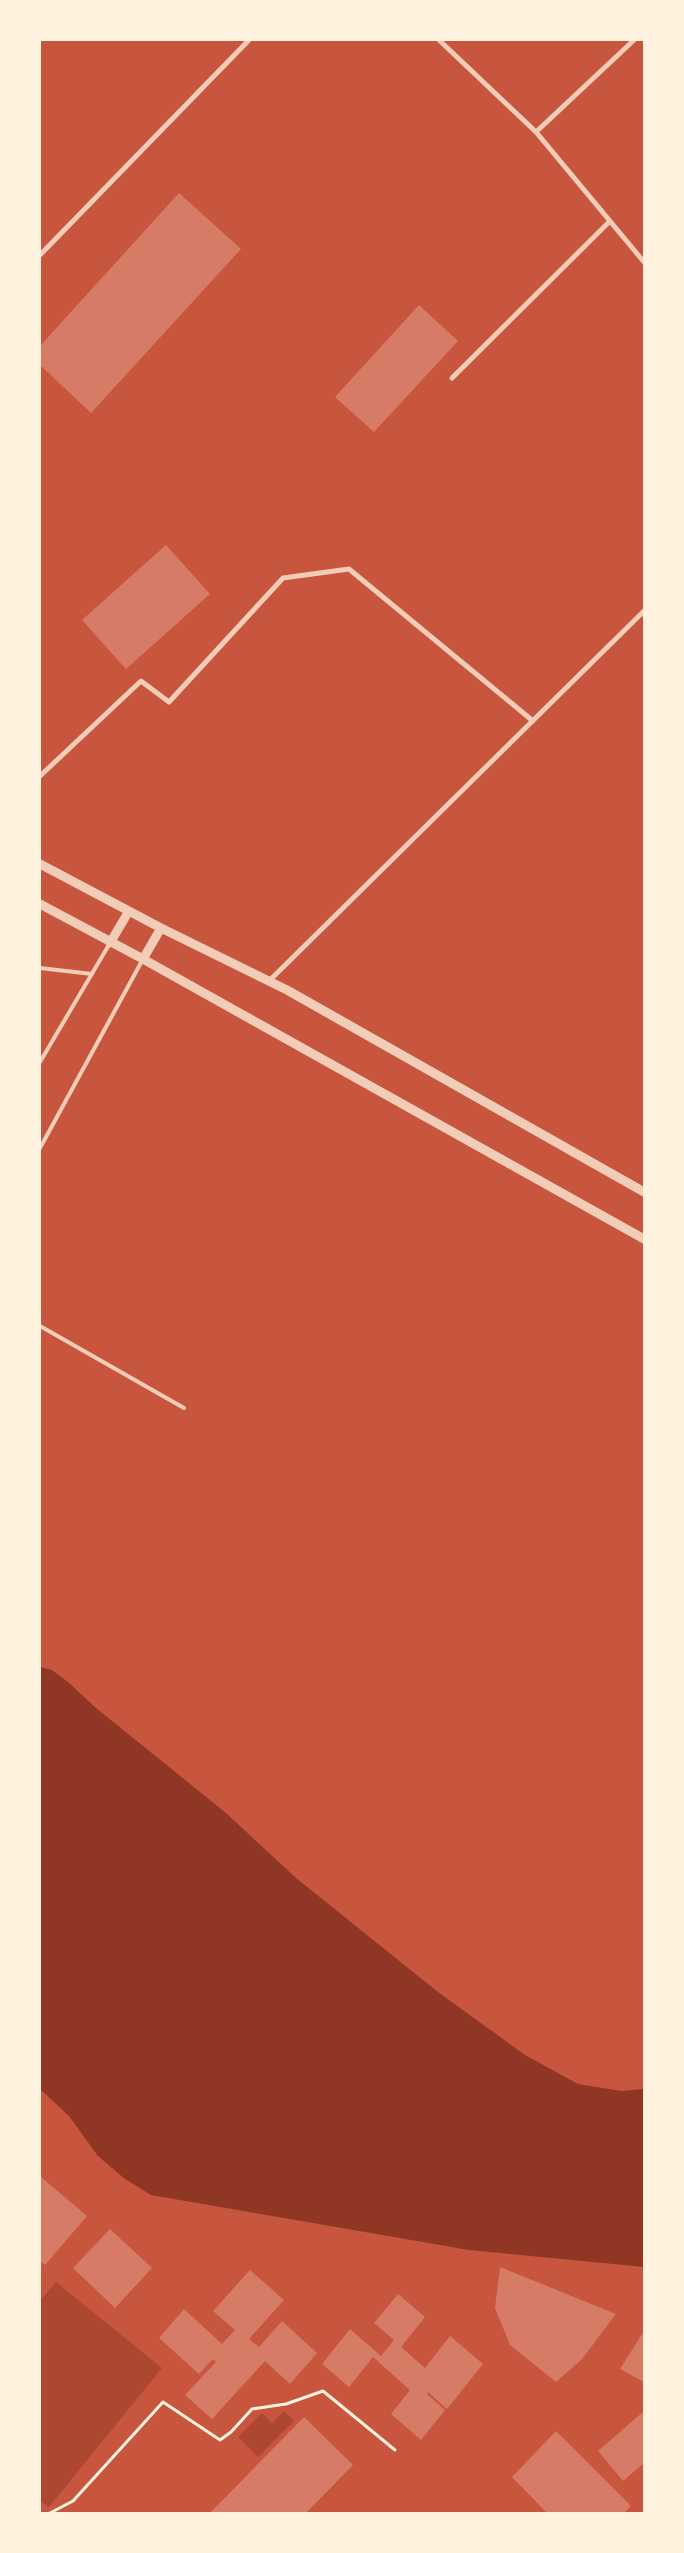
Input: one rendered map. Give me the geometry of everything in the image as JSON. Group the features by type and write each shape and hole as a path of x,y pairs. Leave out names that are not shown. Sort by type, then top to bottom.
{"street":[{"path":"40,255 249,40"},
{"path":"439,40 536,132 644,262"},
{"path":"536,132 634,40"},
{"path":"452,378 610,221"},
{"path":"40,776 141,681 169,702 283,578 349,569 533,721"},
{"path":"269,981 644,611"},
{"path":"40,864 161,928 269,981 644,1192"},
{"path":"40,904 143,959 644,1239"},
{"path":"110,943 129,911"},
{"path":"143,959 161,928"}],"lane":[{"path":"40,1062 110,943"},
{"path":"40,1148 143,959"},
{"path":"40,968 92,974"},
{"path":"40,1326 184,1408"}],"path":[{"path":"50,2513 74,2501 163,2402 220,2440 231,2432 252,2409 286,2404 323,2391 395,2450"}],"shaded area":[{"path":"40,1667 52,1670 68,1682 96,1708 226,1813 296,1878 438,1992 525,2055 578,2084 621,2091 644,2089 644,2267 469,2250 151,2195 125,2179 98,2156 69,2116 40,2089"},
{"path":"56,2282 162,2368 49,2507 40,2500 40,2301"},
{"path":"284,2411 294,2421 258,2457 238,2437 262,2413 272,2423"}],"building":[{"path":"179,193 241,249 91,413 40,365 40,346"},
{"path":"419,305 458,341 374,432 335,397"},
{"path":"166,545 210,594 126,669 82,620"},
{"path":"40,2176 87,2216 45,2265 40,2261"},
{"path":"110,2229 152,2268 115,2308 73,2268"},
{"path":"500,2267 616,2314 582,2359 556,2382 510,2345 495,2308"},
{"path":"250,2270 284,2300 249,2339 259,2347 282,2321 317,2353 290,2384 265,2361 212,2419 185,2395 216,2362 213,2359 199,2374 159,2338 184,2309 222,2344 235,2330 213,2311"},
{"path":"398,2294 425,2317 401,2347 425,2368 450,2336 483,2364 447,2409 428,2392 427,2394 445,2410 421,2440 391,2414 410,2390 373,2357 349,2387 322,2364 350,2329 381,2356 394,2340 374,2323"},
{"path":"644,2331 644,2382 620,2369"},
{"path":"644,2411 644,2463 623,2481 598,2451"},
{"path":"304,2417 353,2465 306,2513 210,2513"},
{"path":"556,2431 631,2506 624,2513 547,2513 512,2477"}]}
